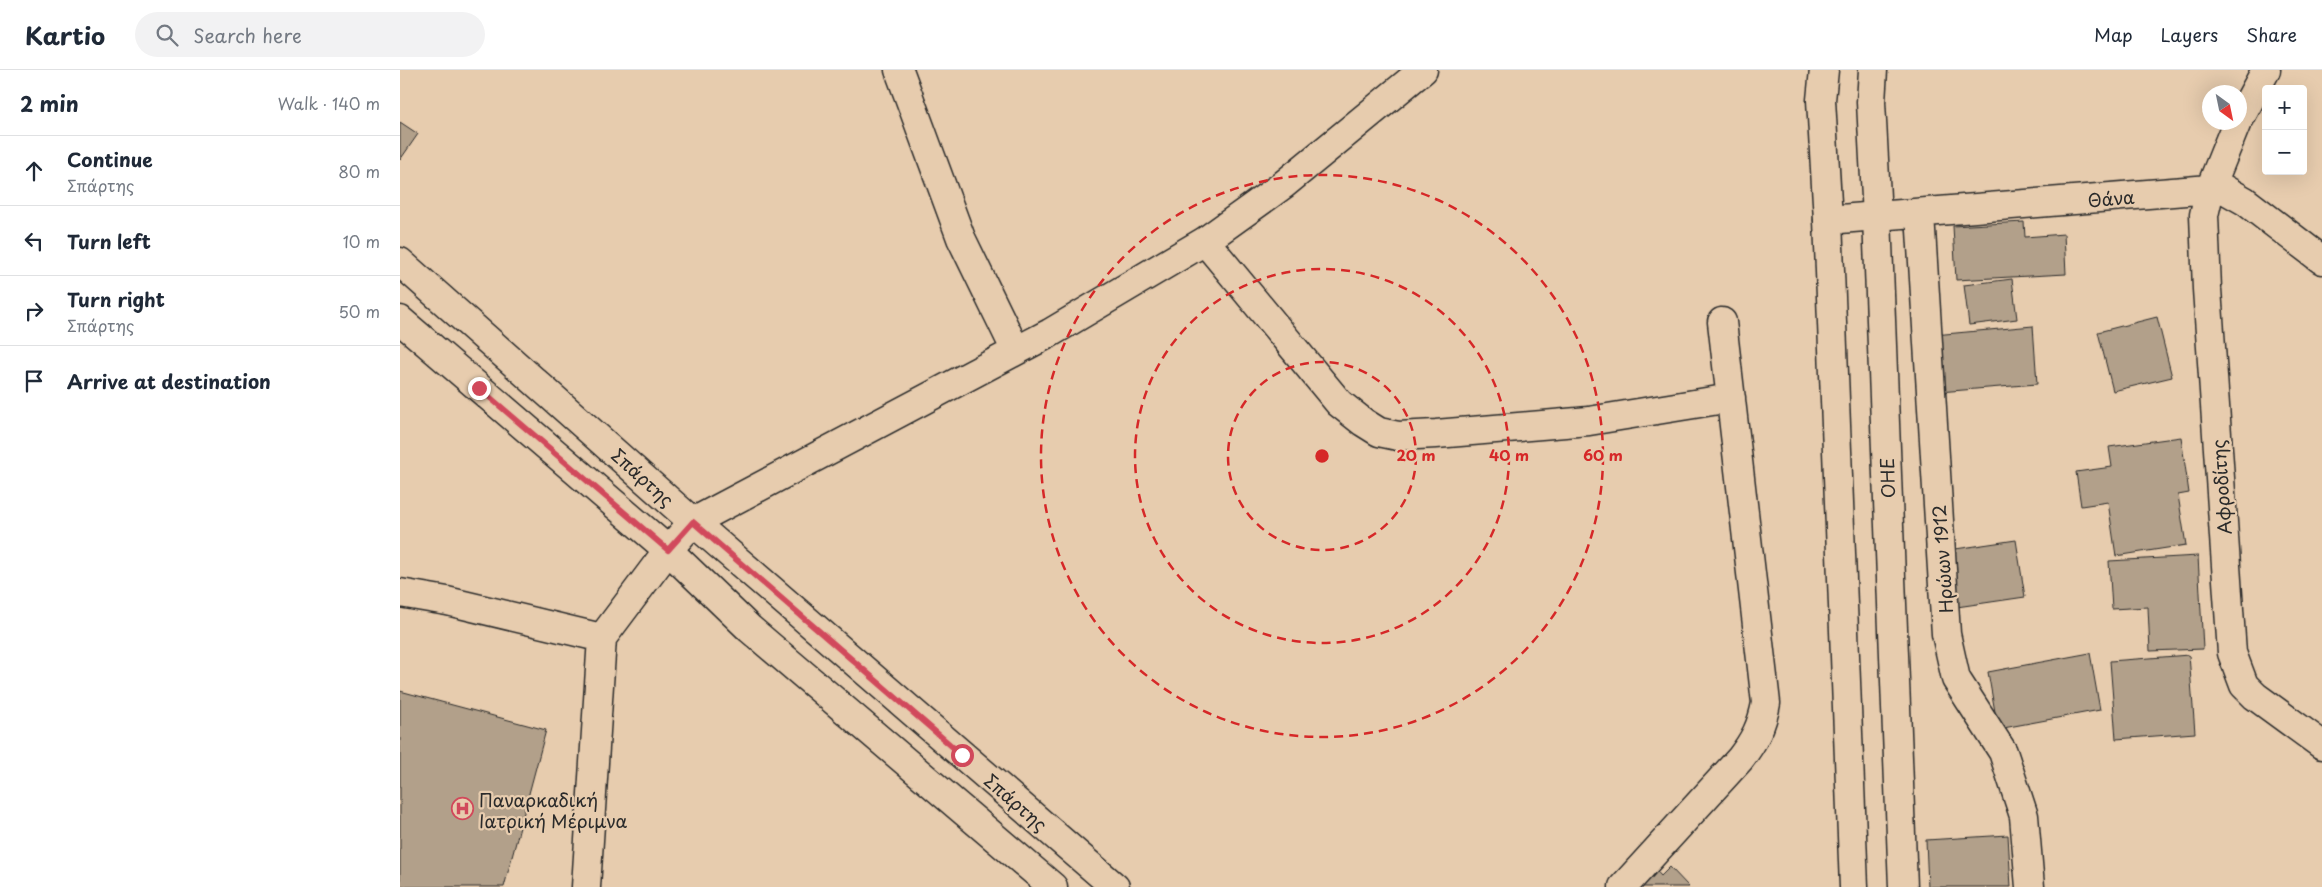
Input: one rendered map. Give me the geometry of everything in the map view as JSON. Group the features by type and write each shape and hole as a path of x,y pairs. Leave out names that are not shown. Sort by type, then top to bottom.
{"street":[{"path":"899,70 961,238 1016,351"},
{"path":"586,887 602,638 668,550 693,522 1102,304 1205,241 1283,185 1422,70"},
{"path":"1824,70 1821,100 1828,220 1854,887"},
{"name":"ΟΗΕ","path":"1873,70 1871,102 1903,887"},
{"path":"2247,105 2266,70"},
{"name":"Αφροδίτης","path":"2234,130 2210,189 2204,215 2204,240 2232,653 2244,685 2255,696 2322,745"},
{"name":"Θάνα","path":"1828,220 2222,188 2232,192 2322,260"},
{"name":"Ηρώων 1912","path":"1920,214 1946,634 1956,679 2003,752 2024,816 2030,887"},
{"path":"1205,241 1339,403 1379,432 1398,436 1589,421 1731,398"},
{"name":"Σπάρτης","path":"400,262 693,522 1115,887"},
{"path":"400,320 668,550 750,629 1053,887"},
{"path":"1623,887 1740,759 1757,737 1763,722 1766,703 1764,678 1722,322"},
{"path":"400,593 447,601 602,638"}],"building":[{"path":"400,122 418,134 400,160"},
{"path":"2024,222 2025,237 2064,234 2066,274 1956,280 1953,226"},
{"path":"2012,279 2017,319 1969,325 1964,285"},
{"path":"2157,317 2172,377 2113,391 2098,332"},
{"path":"2033,326 2037,384 1939,392 1934,335"},
{"path":"2181,437 2189,493 2178,495 2186,545 2116,556 2108,502 2081,506 2076,472 2112,467 2109,447"},
{"path":"2016,540 2025,597 1950,608 1942,551"},
{"path":"2198,556 2203,649 2150,651 2148,607 2112,609 2109,561"},
{"path":"2090,653 2100,710 1998,729 1988,672"},
{"path":"2189,655 2195,733 2116,739 2110,661"},
{"name":"Παναρκαδική Ιατρική Μέριμνα","path":"400,691 546,730 504,887 400,887"},
{"path":"2008,835 2011,887 1928,887 1926,840"},
{"path":"1670,867 1689,887 1634,887 1654,868 1661,876"}],"place":[{"name":"Παναρκαδική Ιατρική Μέριμνα","path":"463,809"}],"route":[{"path":"479,388 668,550 693,522 962,755"}]}
